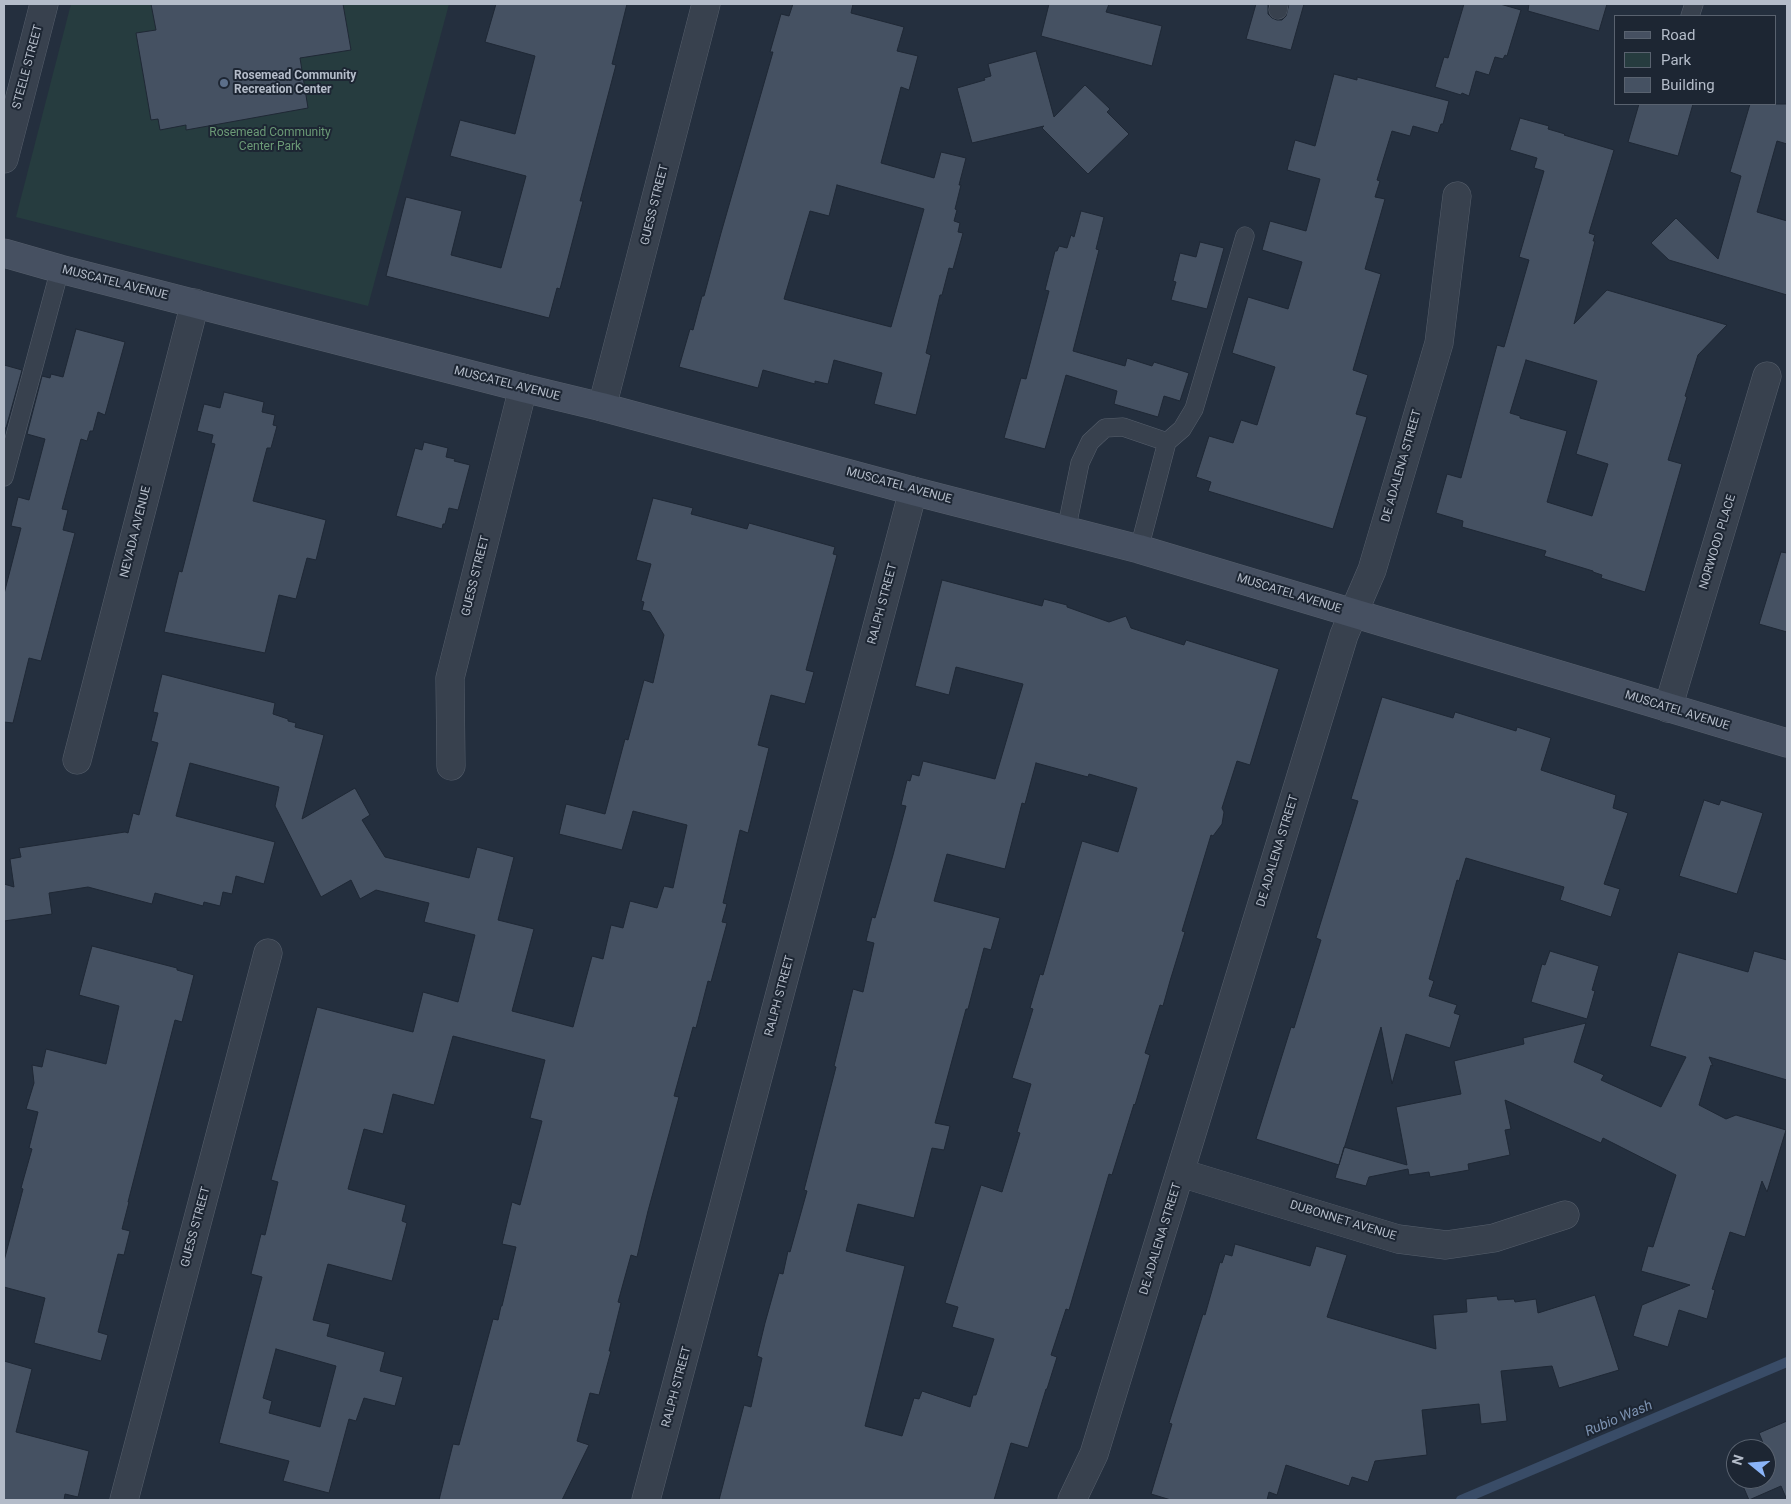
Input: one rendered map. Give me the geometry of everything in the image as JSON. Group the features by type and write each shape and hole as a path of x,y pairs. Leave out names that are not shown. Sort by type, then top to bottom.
{"street":[{"name":"STEELE STREET","path":"4,159 44,4"},
{"name":"GUESS STREET","path":"602,407 706,4"},
{"name":"DE ADALENA STREET","path":"1072,1500 1094,1454 1340,646 1372,570 1439,342 1457,196"},
{"name":"MUSCATEL AVENUE","path":"4,253 60,269 602,407 913,491 1139,549 1787,744"},
{"name":"NEVADA AVENUE","path":"77,760 194,303"},
{"name":"NORWOOD PLACE","path":"1668,708 1767,376"},
{"name":"GUESS STREET","path":"451,766 450,678 523,388"},
{"name":"RALPH STREET","path":"646,1500 913,491"},
{"name":"GUESS STREET","path":"124,1500 268,953"},
{"name":"DUBONNET AVENUE","path":"1181,1173 1213,1181 1398,1239 1446,1245 1494,1238 1565,1215"}],"lane":[{"path":"1139,549 1166,442 1182,429 1194,409 1245,236"},
{"path":"4,477 60,269"},
{"path":"1066,531 1080,463 1090,442 1105,428 1123,427 1166,442"}],"green space":[{"name":"Rosemead Community Center Park","path":"71,4 449,4 368,306 16,217"}],"building":[{"name":"Rosemead Community Recreation Center","path":"151,4 343,4 351,50 300,58 308,108 186,130 186,125 160,130 158,119 151,120 136,33 156,30"},
{"path":"496,4 627,4 612,64 616,65 580,201 583,201 560,289 557,288 549,318 386,276 406,197 462,211 451,255 501,268 526,176 450,156 460,120 515,134 535,56 485,42"},
{"path":"793,4 853,4 851,13 904,27 897,51 918,56 909,90 901,87 881,163 934,178 941,152 966,158 959,185 961,185 954,221 960,223 958,232 963,233 953,269 949,268 942,295 940,295 926,353 931,355 916,415 874,404 882,373 834,360 828,384 815,381 815,384 763,370 758,388 679,367 690,329 693,330 702,296 704,296 773,52 770,52 781,14 789,16","holes":["837,185 924,209 891,327 784,299 810,211 829,216"]},
{"path":"1049,4 1109,4 1106,12 1162,26 1152,66 1041,36"},
{"path":"1256,4 1268,4 1268,14 1272,18 1282,20 1286,16 1289,4 1304,4 1291,50 1246,39"},
{"path":"1464,4 1500,4 1521,10 1507,56 1505,55 1503,59 1495,57 1489,75 1476,71 1469,96 1435,87 1444,57 1448,58"},
{"path":"1529,4 1607,4 1599,31 1528,11"},
{"path":"1036,51 1054,117 1085,85 1110,109 1107,112 1129,134 1088,174 1042,128 1044,126 972,143 957,88 985,80 984,78 991,76 988,64"},
{"path":"1334,74 1357,80 1357,77 1449,101 1443,124 1441,124 1438,133 1413,126 1410,136 1392,131 1377,180 1380,181 1375,197 1385,199 1365,269 1381,274 1353,370 1368,375 1356,414 1367,417 1333,529 1208,491 1211,482 1196,477 1209,436 1233,443 1241,420 1257,425 1275,367 1232,353 1248,297 1288,309 1302,262 1262,250 1270,221 1306,231 1320,179 1287,170 1295,140 1315,146"},
{"path":"1787,104 1787,144 1777,141 1757,212 1787,221 1787,295 1669,260 1651,243 1676,218 1718,259 1741,176 1730,172 1750,105"},
{"path":"1639,105 1693,105 1678,156 1628,142"},
{"path":"1520,118 1549,126 1548,129 1564,135 1614,150 1589,233 1595,235 1593,241 1595,241 1574,324 1607,290 1727,325 1698,355 1685,396 1687,397 1668,460 1682,464 1645,592 1601,578 1602,575 1593,571 1544,556 1546,551 1462,527 1463,521 1436,513 1447,474 1461,478 1497,345 1504,347 1529,260 1519,257 1544,171 1534,168 1537,158 1510,150","holes":["1526,360 1597,381 1576,454 1608,464 1592,516 1547,502 1567,431 1520,418 1520,416 1510,413"]},
{"path":"1081,211 1104,217 1096,249 1099,250 1073,351 1125,366 1127,358 1152,366 1154,362 1189,373 1180,401 1164,396 1158,417 1114,404 1117,391 1066,375 1045,449 1004,438 1021,378 1026,379 1049,291 1045,290 1055,251 1057,251 1059,246 1067,248 1071,235 1074,237"},
{"path":"1200,242 1224,248 1207,309 1171,300 1176,282 1173,281 1180,253 1196,257"},
{"path":"76,329 125,342 105,415 98,412 93,431 90,431 87,441 81,439 62,509 68,510 63,530 75,533 41,661 29,658 13,723 4,722 4,594 21,528 11,526 18,497 29,500 45,439 27,434 42,376 50,378 51,374 63,377"},
{"path":"4,365 22,370 6,428 4,428"},
{"path":"224,392 264,402 262,412 275,415 273,425 277,426 271,448 267,448 253,501 326,520 316,560 307,558 296,599 279,595 265,653 164,632 179,571 182,572 215,444 211,443 213,435 197,431 204,404 220,408"},
{"path":"424,442 448,448 446,457 470,465 458,510 449,508 442,529 396,516 415,448 422,450"},
{"path":"653,498 693,508 691,514 747,529 749,523 835,547 833,554 837,555 806,670 814,672 805,704 771,695 758,745 769,748 748,833 740,830 723,903 727,904 722,922 727,923 711,982 708,981 696,1028 693,1027 674,1096 679,1097 637,1257 631,1255 618,1302 621,1303 599,1395 590,1393 577,1441 589,1445 562,1500 439,1500 453,1444 459,1445 493,1319 498,1320 502,1306 516,1247 502,1244 512,1202 520,1205 542,1121 530,1118 545,1060 453,1036 434,1105 393,1094 383,1134 364,1129 348,1189 406,1205 402,1221 407,1223 392,1281 328,1264 313,1320 330,1324 327,1336 385,1352 380,1371 403,1377 395,1406 364,1398 356,1421 349,1419 329,1493 283,1481 289,1461 219,1443 262,1277 251,1274 261,1234 265,1235 278,1182 271,1180 317,1007 413,1032 423,992 458,1002 475,935 424,922 429,903 376,890 360,899 351,880 321,897 275,806 279,787 190,763 176,816 275,842 264,884 236,876 232,894 223,892 220,906 204,902 203,906 155,893 152,904 88,887 49,893 52,914 4,921 4,884 14,887 10,859 21,857 19,848 128,833 133,813 139,815 158,743 151,741 158,713 153,712 162,674 275,703 273,714 296,723 295,727 324,735 302,819 355,788 370,815 362,820 385,857 469,878 477,847 514,857 498,920 534,929 512,1011 573,1027 592,956 603,959 611,925 623,928 630,901 657,908 664,886 673,888 687,825 633,811 622,850 559,834 566,804 605,814 625,739 628,740 644,680 653,683 664,635 650,612 642,610 644,602 641,601 651,564 636,560","holes":["276,1349 336,1366 320,1427 269,1413 272,1401 263,1398"]},
{"path":"1781,552 1787,553 1787,632 1759,624"},
{"path":"942,580 1042,606 1044,599 1067,605 1067,607 1109,622 1126,616 1131,628 1184,645 1186,640 1279,669 1250,765 1237,761 1222,808 1224,812 1222,824 1213,836 1211,835 1182,931 1185,932 1163,1006 1160,1005 1145,1053 1150,1055 1135,1105 1112,1175 1109,1174 1069,1310 1066,1309 1051,1355 1057,1357 1028,1448 1011,1443 994,1500 719,1500 744,1405 751,1407 762,1358 757,1356 765,1323 779,1273 783,1274 788,1251 790,1252 807,1191 804,1190 836,1067 834,1066 853,989 863,992 874,943 866,941 872,917 875,918 906,806 901,805 907,780 910,781 912,774 919,776 923,761 995,779 1023,684 956,667 949,695 915,686","holes":["1036,763 1088,777 1089,774 1137,788 1118,852 1082,841 1043,975 1040,974 1030,1008 1033,1009 1012,1078 1031,1084 1017,1132 1020,1133 1002,1192 981,1185 945,1303 958,1307 952,1327 994,1339 976,1395 973,1395 970,1407 922,1391 919,1399 914,1398 902,1436 865,1426 905,1266 846,1251 858,1204 914,1218 932,1148 944,1150 950,1126 935,1123 984,948 991,950 1000,918 934,901 947,854 1005,869 1022,803 1025,804"]},
{"path":"1382,697 1453,718 1455,712 1516,731 1517,727 1551,738 1541,770 1616,795 1613,808 1628,813 1604,884 1620,889 1611,917 1560,900 1564,887 1466,858 1459,881 1457,880 1429,979 1434,981 1429,996 1457,1005 1454,1013 1460,1015 1450,1048 1406,1034 1392,1084 1381,1027 1339,1165 1256,1139 1291,1027 1294,1028 1321,940 1316,938 1358,801 1351,799"},
{"path":"1704,800 1719,805 1721,800 1763,813 1737,894 1679,876"},
{"path":"92,946 177,968 177,970 194,975 182,1022 175,1020 128,1202 122,1229 130,1231 124,1255 118,1254 98,1332 108,1335 101,1361 34,1343 45,1298 4,1287 4,1261 23,1189 21,1188 32,1149 29,1148 38,1112 26,1109 34,1083 32,1065 42,1067 46,1049 106,1064 119,1006 79,995"},
{"path":"1550,951 1599,966 1592,990 1595,991 1587,1019 1531,1002 1542,964 1545,965"},
{"path":"1754,951 1787,960 1787,1080 1709,1057 1713,1066 1711,1065 1699,1105 1726,1119 1736,1115 1786,1130 1767,1192 1762,1181 1745,1237 1730,1232 1712,1289 1715,1290 1707,1319 1679,1310 1668,1347 1633,1336 1642,1305 1690,1285 1641,1271 1648,1246 1653,1247 1676,1175 1603,1138 1601,1143 1505,1100 1511,1129 1505,1130 1510,1155 1468,1164 1469,1170 1430,1177 1429,1172 1409,1175 1408,1169 1369,1177 1366,1186 1335,1178 1344,1147 1407,1165 1396,1107 1461,1094 1454,1061 1524,1044 1523,1038 1586,1023 1574,1062 1604,1075 1601,1080 1661,1107 1686,1057 1650,1046 1678,952 1748,972"},
{"path":"1235,1244 1310,1266 1316,1246 1347,1255 1327,1317 1436,1349 1433,1315 1467,1312 1466,1299 1497,1296 1498,1300 1514,1299 1515,1302 1536,1299 1538,1313 1595,1295 1619,1370 1559,1388 1552,1366 1501,1371 1507,1421 1481,1424 1479,1404 1422,1410 1427,1455 1375,1461 1368,1482 1352,1477 1349,1486 1286,1465 1277,1495 1269,1492 1267,1500 1171,1500 1151,1494 1172,1424 1169,1423 1203,1314 1205,1315 1220,1262 1222,1263 1225,1254 1232,1256"},
{"path":"4,1361 32,1369 16,1432 89,1451 78,1497 65,1494 64,1500 4,1500"},
{"path":"1787,1421 1787,1500 1781,1486 1776,1488 1776,1439 1761,1439 1759,1433"},
{"path":"1744,1489 1774,1489 1749,1500"}],"waterway":[{"name":"Rubio Wash","path":"1461,1500 1787,1362"}],"place":[{"name":"Rosemead Community Recreation Center","path":"224,83"}]}
